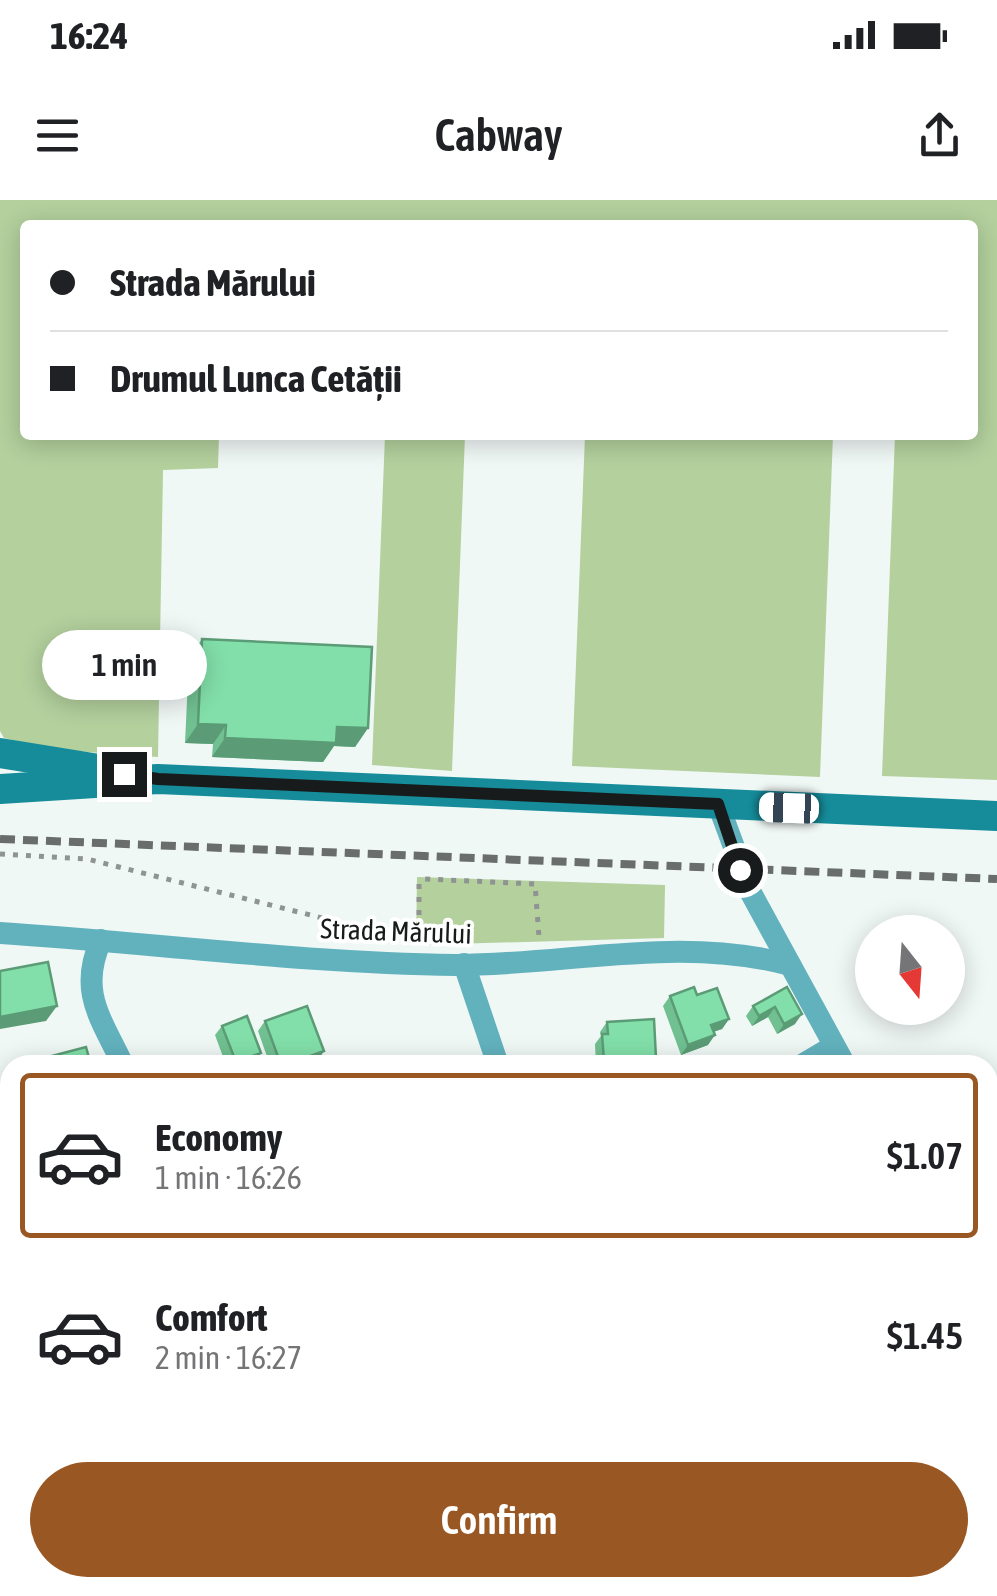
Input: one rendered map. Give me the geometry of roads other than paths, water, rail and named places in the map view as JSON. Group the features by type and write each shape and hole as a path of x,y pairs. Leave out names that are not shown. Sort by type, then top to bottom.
{"street":[{"path":"0,753 158,779"},
{"path":"0,790 158,779 997,816"},
{"path":"718,804 740,870 838,1055"},
{"name":"Strada Mărului","path":"0,933 420,953 464,964 710,952 790,965"},
{"path":"101,940 89,974 90,986 119,1055"},
{"path":"464,964 495,1055"}],"railway":[{"path":"0,839 997,879"}]}
